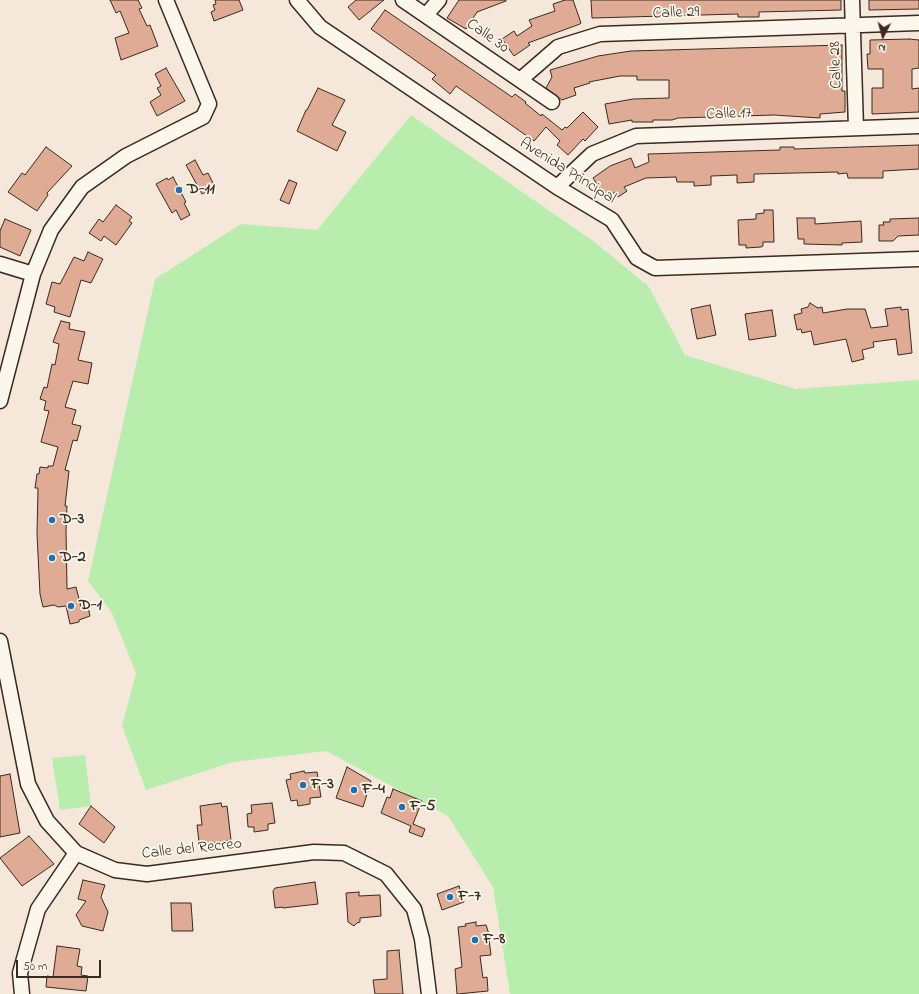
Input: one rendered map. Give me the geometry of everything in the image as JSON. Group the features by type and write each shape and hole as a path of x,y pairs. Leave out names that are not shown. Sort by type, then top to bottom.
{"street":[{"path":"0,401 33,274 51,230 82,187 126,156 203,116 209,104 166,0"},
{"name":"Avenida Principal","path":"297,0 320,27 556,187 612,220 637,258 655,268 919,259"},
{"name":"Calle 30","path":"403,0 552,102"},
{"path":"426,15 439,0"},
{"name":"Calle 28","path":"852,0 856,128"},
{"name":"Calle 29","path":"520,80 558,47 600,34 919,23"},
{"name":"Calle 17","path":"556,187 592,154 636,136 919,126"},
{"path":"0,264 33,274"},
{"name":"Calle del Recreo","path":"0,641 28,784 47,821 76,853 114,870 147,874 314,852 344,853 386,874 414,910 422,939 429,994"},
{"path":"22,994 20,973 38,909 76,853"}],"green space":[{"path":"411,115 596,243 649,287 685,355 795,389 919,380 919,994 510,994 493,887 448,816 326,751 233,762 146,790 122,726 136,673 112,613 88,581 155,279 241,224 317,230"},
{"path":"85,755 91,806 60,810 52,758"}],"building":[{"path":"110,0 138,0 142,8 139,9 147,26 150,25 158,46 121,60 115,38 129,33 120,11 116,13"},
{"path":"215,0 239,0 243,10 214,21 211,12 215,10 213,5 216,4"},
{"path":"356,0 384,0 359,20 348,7"},
{"path":"459,0 506,1 477,12 466,29 447,18"},
{"path":"565,0 573,0 581,23 528,43 530,45 514,56 502,39 514,31 517,36 532,26 529,20 555,11 553,4"},
{"path":"591,0 841,0 841,10 759,12 759,17 738,17 738,14 592,18"},
{"path":"869,0 919,0 919,9 869,10"},
{"path":"385,10 512,97 515,94 541,116 542,114 562,130 565,127 567,128 583,112 598,127 585,141 583,139 568,155 557,145 560,141 546,127 534,141 456,86 450,94 432,79 436,75 371,29"},
{"path":"870,40 919,40 919,68 912,69 912,89 919,88 919,112 872,114 872,88 883,88 883,69 868,69 867,54 870,54"},
{"path":"842,45 842,91 845,91 845,112 820,114 820,118 774,115 678,118 672,120 653,120 653,122 632,122 632,120 609,124 605,104 633,99 669,98 669,80 637,80 637,76 620,76 589,82 590,83 574,88 576,95 562,100 546,88 552,77 550,70 598,56 631,51"},
{"path":"166,68 185,101 157,116 150,102 161,95 157,88 161,86 155,74"},
{"path":"318,88 345,100 332,125 346,132 337,151 297,131"},
{"path":"919,145 919,169 883,171 883,178 848,178 847,173 838,174 838,172 754,174 754,182 737,183 737,175 711,176 711,185 694,186 694,182 677,182 676,177 646,178 624,187 627,191 618,197 615,192 606,198 593,178 610,166 631,158 635,168 649,162 648,154 780,150 780,147 794,147 794,149"},
{"path":"46,147 72,166 47,193 48,195 37,211 8,192 22,173 25,175"},
{"path":"195,160 203,175 208,173 214,185 211,187 212,189 202,194 186,165"},
{"path":"173,177 186,202 184,203 190,215 181,220 176,210 172,213 156,184 167,178 168,180"},
{"path":"289,180 297,183 289,204 280,200"},
{"path":"116,205 132,217 129,221 132,223 116,245 104,236 101,241 89,233 99,219 103,222"},
{"path":"764,210 773,210 774,242 763,242 763,246 761,247 746,248 746,245 739,245 738,220 756,219 756,214 764,213"},
{"path":"797,218 815,218 815,224 861,221 862,242 842,243 842,245 804,244 804,239 798,239"},
{"path":"919,218 919,235 898,236 893,241 879,241 879,225 884,225 883,222 890,222 890,219"},
{"path":"5,219 31,230 20,256 0,247 0,231"},
{"path":"88,252 103,259 91,283 81,280 70,317 54,312 55,307 46,304 52,282 60,284 74,257 84,261"},
{"path":"810,303 818,308 822,307 823,313 847,309 865,309 871,328 888,326 885,309 901,307 901,310 908,309 912,353 898,355 896,339 873,342 874,347 862,350 864,359 852,362 846,339 814,345 811,331 802,333 801,329 797,330 794,315 802,313 801,309 808,307"},
{"path":"710,305 716,335 697,339 691,309"},
{"path":"772,310 776,336 749,340 745,314"},
{"path":"61,321 70,323 69,329 85,332 78,360 92,363 88,384 73,381 65,407 76,410 72,424 81,426 77,441 73,440 65,470 69,471 65,506 67,506 67,589 76,587 81,607 88,607 90,616 79,620 79,622 70,624 66,606 58,607 54,605 43,607 40,594 37,534 38,488 35,488 37,474 39,474 40,467 48,468 48,466 53,466 58,447 41,442 49,411 44,410 46,401 40,399 44,387 47,388 52,364 55,365 59,344 53,342"},
{"name":"F-4","path":"347,767 371,781 363,807 336,798"},
{"name":"F-3","path":"304,771 305,773 317,772 321,797 310,798 310,804 298,806 297,800 291,801 286,780 291,779 290,774"},
{"path":"10,774 20,833 0,837 0,776"},
{"name":"F-5","path":"393,789 422,801 413,824 425,829 422,837 409,832 411,826 381,813 387,797 390,798"},
{"path":"221,803 222,807 227,806 231,840 207,844 206,841 199,842 197,825 202,825 200,806"},
{"path":"272,803 275,823 268,824 268,830 254,832 254,827 248,827 247,814 252,813 251,805"},
{"path":"91,806 115,827 104,843 79,824"},
{"path":"29,836 54,864 22,886 0,858"},
{"path":"83,880 105,885 101,897 108,912 103,931 82,926 76,915 86,901 78,899"},
{"path":"315,882 318,904 275,908 273,891 275,888"},
{"name":"F-7","path":"459,886 464,902 442,910 437,894"},
{"path":"359,892 359,896 380,895 381,916 360,918 360,922 354,926 348,922 346,893"},
{"path":"171,903 191,903 193,931 172,931"},
{"path":"476,922 476,926 486,925 488,931 491,955 480,956 483,978 487,977 488,991 457,994 455,969 462,967 458,927"},
{"path":"57,946 80,949 77,966 82,967 81,975 88,976 86,991 46,987 47,976 53,977"},
{"path":"399,950 403,994 375,994 373,980 387,979 387,951"}],"place":[{"name":"D-11","path":"179,190"},
{"name":"D-3","path":"52,520"},
{"name":"D-2","path":"52,558"},
{"name":"D-1","path":"71,606"},
{"name":"F-3","path":"303,785"},
{"name":"F-4","path":"354,790"},
{"name":"F-5","path":"402,807"},
{"name":"F-7","path":"450,897"},
{"name":"F-8","path":"475,940"}]}
